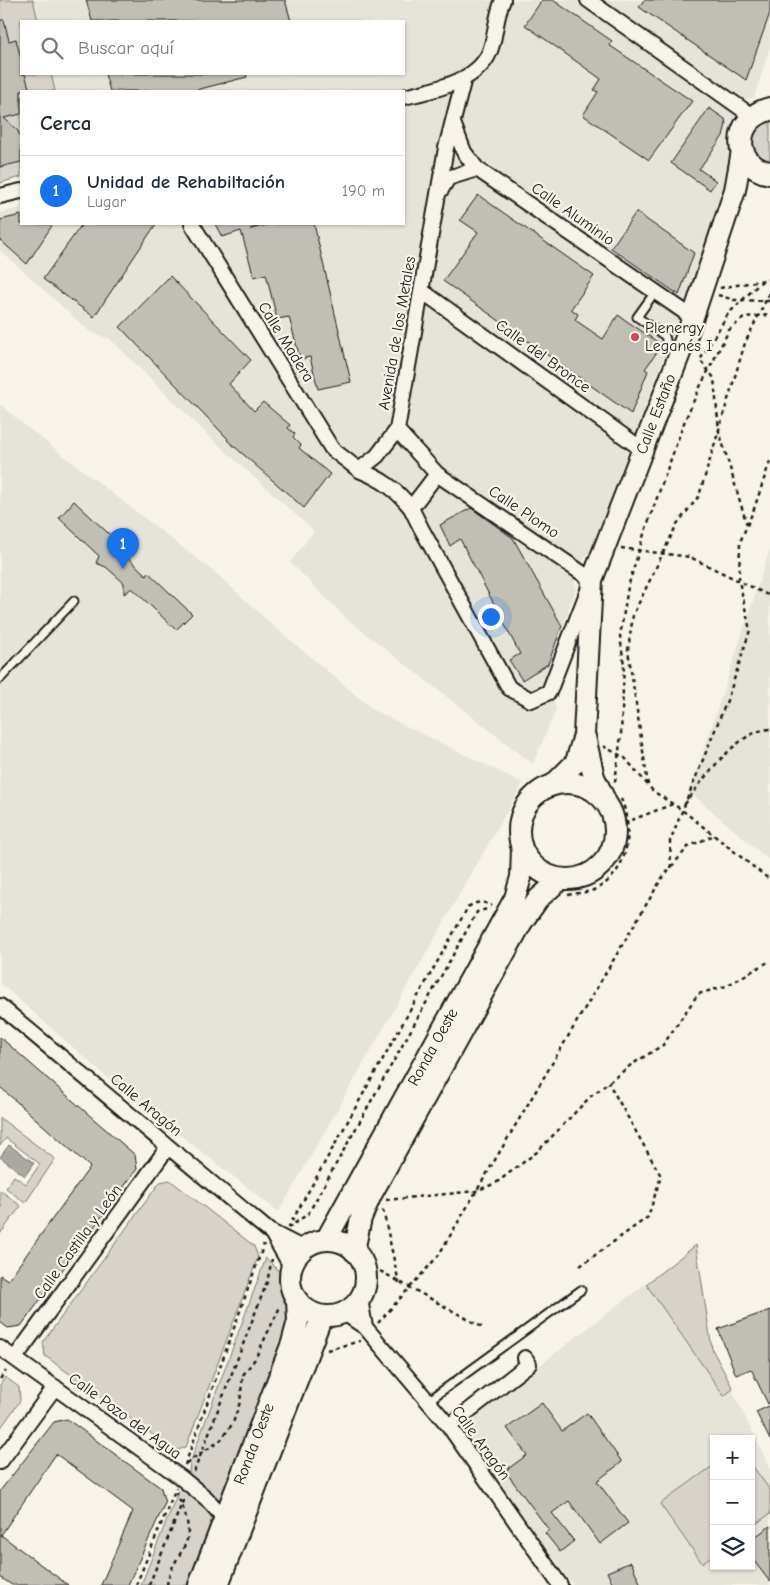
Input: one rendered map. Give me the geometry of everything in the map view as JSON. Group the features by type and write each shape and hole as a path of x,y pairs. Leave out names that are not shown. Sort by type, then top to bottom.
{"main road":[{"path":"735,190 767,173 748,161 742,151 743,129 765,110"},
{"name":"Calle Estaño","path":"553,785 576,762 584,736 592,580 681,351 735,190 742,151"},
{"name":"Calle Estaño","path":"584,736 594,777 614,800"},
{"path":"569,783 585,786 599,795 614,800 615,837 607,858 590,873 576,878 563,888 537,869 528,859 522,848 519,832 521,817 533,798 553,785 569,783"},
{"name":"Ronda Oeste","path":"326,1240 515,898 521,877 522,848"},
{"name":"Ronda Oeste","path":"354,1251 361,1218 369,1199 524,918 539,898 563,888"},
{"path":"326,1240 346,1245 354,1251 362,1261 366,1274 365,1287 360,1299 344,1313 322,1316 289,1302 292,1290 292,1268 304,1249 314,1243 326,1240"},
{"name":"Ronda Oeste","path":"199,1585 226,1519 292,1343 298,1321 289,1302"},
{"name":"Ronda Oeste","path":"218,1585 322,1316"}],"street":[{"path":"495,0 498,15"},
{"path":"405,97 464,78 480,66 490,51 503,0"},
{"path":"588,0 765,110"},
{"name":"Avenida de los Metales","path":"436,474 397,430 446,148 464,78"},
{"name":"Calle Aluminio","path":"453,123 464,152 477,169 692,318"},
{"path":"439,193 448,178 477,169"},
{"path":"0,196 20,191"},
{"name":"Calle Madera","path":"193,225 332,448 359,470 385,481 397,490 411,508"},
{"name":"Calle del Bronce","path":"422,291 643,450"},
{"path":"359,470 377,456 397,430"},
{"path":"411,508 436,474"},
{"name":"Calle Plomo","path":"436,474 592,580"},
{"name":"Calle Estaño","path":"411,508 509,688 531,700 549,692 592,580"},
{"name":"Calle Aragón","path":"0,1006 269,1231 304,1249"},
{"name":"Calle Castilla y León","path":"15,1358 168,1147"},
{"path":"283,1237 292,1268"},
{"path":"360,1299 371,1330"},
{"name":"Calle Aragón","path":"344,1313 371,1330 448,1426 560,1585"},
{"name":"Calle Pozo del Agua","path":"0,1348 55,1387 181,1484 206,1498 226,1519"},
{"path":"448,1426 529,1364 525,1358"},
{"path":"0,1462 55,1387"}],"lane":[{"path":"655,292 637,317 665,336 667,344 681,351"},
{"path":"0,679 74,601"},
{"path":"428,1401 581,1290"}],"path":[{"path":"702,290 770,279"},
{"path":"747,526 719,431 714,378 700,360 728,314 762,281"},
{"path":"702,290 734,300 770,301"},
{"path":"648,785 628,650 633,615 676,524 699,496 745,343 770,292"},
{"path":"614,786 624,666 620,636 628,587 639,551 686,420 708,370 729,330 744,317 770,316"},
{"path":"671,868 670,842 728,698 750,630 739,581 740,542 770,462"},
{"path":"605,547 690,558 770,596"},
{"path":"682,810 700,783 733,748 760,730 770,729"},
{"path":"584,736 625,758 652,791 682,810 770,880"},
{"path":"563,888 592,890 611,877 626,853 629,833 627,813 614,800"},
{"path":"624,824 673,804"},
{"path":"318,1352 371,1330 438,1256 648,902 688,847 714,835"},
{"path":"136,1585 181,1484 201,1453 267,1282 273,1255 283,1237 468,907 475,902 486,902 497,908 477,912 308,1214 283,1237"},
{"path":"381,1200 476,1191 496,1184 537,1152 590,1097 608,1082 631,1065 663,1046 698,994 726,986 770,961"},
{"path":"580,1266 648,1217 661,1176 608,1082"},
{"path":"383,1210 398,1283"},
{"path":"149,1585 181,1504 181,1484 185,1464 269,1231"},
{"path":"380,1271 398,1283 482,1327"},
{"path":"185,1464 220,1441 233,1423 240,1402 243,1375 255,1359 274,1323 289,1302"},
{"path":"0,1379 6,1371"},
{"path":"167,1585 168,1576 186,1543 186,1514 181,1504 181,1484"}],"shaded area":[{"path":"0,0 33,0 38,20 20,20 20,75 51,75 55,90 20,90 20,177 0,183"},
{"path":"33,0 770,0 770,47 754,98 745,99 735,115 738,123 733,192 694,278 590,552 585,557 574,583 576,589 546,674 556,709 533,764 347,619 290,562 314,531 213,440 110,339 90,332 0,250 0,213 20,208 20,225 405,225 405,90 55,90 51,75 405,75 405,20 38,20"},
{"path":"770,117 770,162 758,155 752,144 751,135"},
{"path":"0,404 28,428 218,575 270,623 375,711 523,783 279,1212 117,1086 0,983"},
{"path":"770,549 770,861 690,792"},
{"path":"0,1118 55,1159 25,1203 6,1188 14,1176 26,1184 40,1164 6,1138 0,1146"},
{"path":"9,1145 34,1163 25,1176 0,1157"},
{"path":"170,1180 254,1246 258,1257 186,1447 175,1451 45,1356 43,1342 160,1182"},
{"path":"0,1190 21,1206 0,1234 0,1208 2,1206 0,1204"},
{"path":"696,1245 712,1349 754,1435 710,1435 710,1570 755,1570 755,1437 770,1468 770,1585 573,1585 458,1428"},
{"path":"696,1245 712,1349 733,1389 724,1396 646,1284"},
{"path":"266,1258 279,1271 291,1323 222,1505 189,1473 190,1463"},
{"path":"5,1377 19,1387 20,1401 0,1429 0,1385"},
{"path":"710,1468 710,1557 702,1563 660,1504"},
{"path":"755,1469 770,1490 770,1514 755,1524"},
{"path":"180,1487 208,1510 215,1525 193,1585 141,1585"}],"building":[{"path":"86,0 285,0 291,20 92,20"},
{"path":"542,0 553,0 612,41 609,45 692,101 649,160 583,115 598,92 594,90 601,79 525,25"},
{"path":"644,0 770,0 770,13 746,80 639,7"},
{"path":"0,20 4,20 9,41 16,39 20,55 20,75 25,75 30,90 20,90 20,114 4,118 18,131 20,136 20,162 0,167"},
{"path":"105,75 246,75 247,77 196,90 110,90"},
{"path":"709,108 725,119 726,124 723,136 699,169 716,181 710,190 671,163"},
{"path":"478,195 594,276 571,309 578,314 575,320 603,339 618,315 662,345 645,369 648,371 631,414 443,281 478,232 460,220"},
{"path":"636,212 694,253 679,295 611,248"},
{"path":"20,215 20,225 52,225 27,264 0,240 0,220"},
{"path":"81,225 155,225 94,317 43,279"},
{"path":"216,225 257,225 257,227 250,229 268,225 314,225 351,382 318,389 310,357 300,359 289,317 277,319 266,274 254,277 241,231 222,237"},
{"path":"170,276 251,360 229,384 254,411 263,402 290,425 288,428 295,434 293,437 301,445 299,448 330,474 304,508 227,440 120,327"},
{"path":"74,501 124,548 121,551 146,575 148,572 192,614 176,630 132,588 124,594 124,583 106,567 96,563 99,556 59,518"},
{"path":"471,508 513,538 562,626 548,664 522,680 509,660 520,654 460,539 450,546 440,525"},
{"path":"0,1037 135,1155 137,1169 21,1326 8,1328 0,1322 0,1275 8,1280 90,1167 0,1087"},
{"path":"770,1310 770,1440 756,1412 769,1406 751,1369 736,1375 718,1329"},
{"path":"542,1403 562,1431 587,1413 622,1462 597,1481 628,1523 600,1544 569,1501 552,1513 574,1541 560,1552 545,1533 549,1530 505,1471 527,1455 507,1428"},
{"path":"67,1419 161,1488 165,1503 128,1585 101,1585 133,1511 56,1454 1,1535 68,1585 12,1585 0,1577 0,1491 54,1422"},
{"path":"770,1526 770,1582 755,1562 755,1537"},
{"path":"631,1562 641,1585 613,1585 607,1572"}],"place":[{"name":"Plenergy Leganés I","path":"635,337"},
{"name":"Unidad de Rehabiltación","path":"123,569"}]}
